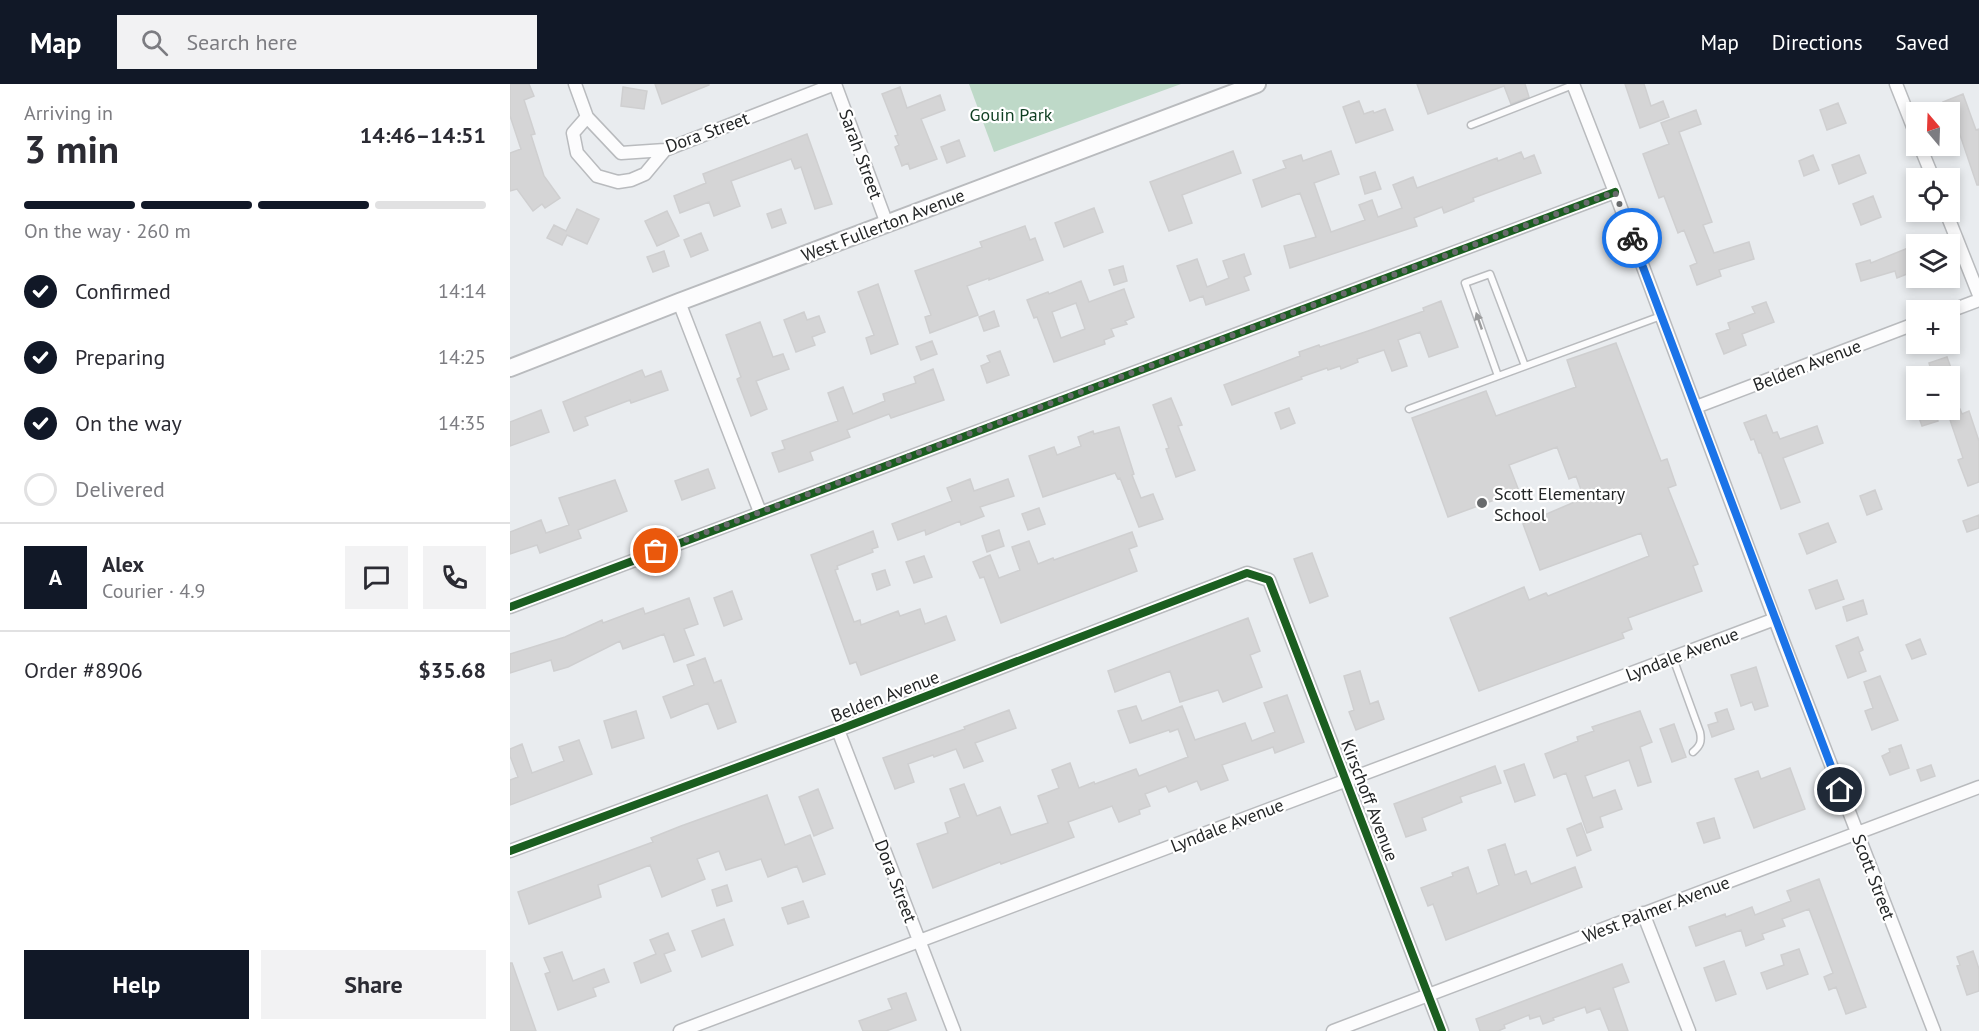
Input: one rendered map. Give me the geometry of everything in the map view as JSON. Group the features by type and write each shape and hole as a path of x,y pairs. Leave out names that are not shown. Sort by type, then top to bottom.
{"street":[{"name":"Dora Street","path":"575,84 587,117 621,153 665,150 835,84"},
{"name":"Sarah Street","path":"835,84 887,224"},
{"name":"West Fullerton Avenue","path":"510,369 679,302 1257,84"},
{"name":"Scott Street","path":"1573,84 1856,833 1934,1031"},
{"path":"1896,84 1906,109"},
{"path":"587,117 573,133 577,153 597,176 618,182 631,180 645,174 665,150"},
{"path":"510,607 1615,192"},
{"path":"1950,222 1979,295"},
{"path":"1960,307 1979,300"},
{"path":"679,302 760,512"},
{"name":"Belden Avenue","path":"1696,407 1906,327"},
{"name":"Belden Avenue","path":"510,851 838,730 1247,573 1269,580"},
{"name":"Kirschoff Avenue","path":"1269,580 1442,1031"},
{"name":"Lyndale Avenue","path":"680,1031 1775,619"},
{"name":"Dora Street","path":"838,730 954,1031"},
{"name":"West Palmer Avenue","path":"1332,1031 1979,787"},
{"path":"1643,913 1689,1031"}],"lane":[{"path":"1472,125 1573,84"},
{"path":"1498,376 1466,283 1473,280 1490,274 1525,366"},
{"path":"1409,409 1662,316"},
{"path":"1673,658 1700,732 1699,747 1692,752"}],"green space":[{"name":"Gouin Park","path":"969,84 1181,84 994,152"}],"building":[{"path":"510,84 529,84 534,96 524,100 535,134 531,135 544,176 560,198 545,208 542,204 533,211 517,189 510,191 510,153 521,149 510,116"},
{"path":"655,84 709,84 709,85 662,104"},
{"path":"1417,84 1525,84 1529,97 1511,104 1504,86 1428,114"},
{"path":"1625,84 1644,84 1651,106 1663,101 1669,117 1640,128"},
{"path":"623,87 647,91 644,109 621,106"},
{"path":"900,87 907,108 940,95 945,110 921,119 937,159 910,169 908,163 902,166 895,147 899,145 895,136 898,135 882,94"},
{"path":"1963,94 1976,130 1979,129 1979,185 1977,185 1960,135 1960,102 1943,102"},
{"path":"1359,101 1364,114 1385,109 1393,130 1356,143 1343,107"},
{"path":"1838,103 1846,123 1827,130 1820,110"},
{"path":"1696,110 1701,124 1679,132 1712,222 1703,225 1714,253 1749,242 1754,259 1719,270 1721,276 1697,285 1690,266 1697,263 1684,230 1678,233 1664,196 1659,198 1643,154 1669,144 1661,123"},
{"path":"807,134 832,204 815,209 801,167 795,169 791,159 731,181 740,206 714,216 709,202 680,213 674,196 706,183 703,174"},
{"path":"959,140 965,156 947,163 941,147"},
{"path":"1233,151 1241,173 1182,195 1192,223 1169,231 1150,182"},
{"path":"1331,151 1339,174 1314,183 1331,232 1365,220 1359,205 1372,200 1378,217 1402,208 1393,185 1413,177 1417,188 1497,158 1498,161 1521,152 1524,159 1534,155 1541,173 1473,198 1474,201 1444,213 1442,207 1414,218 1417,226 1290,268 1284,246 1316,237 1300,193 1262,207 1253,180 1286,168 1283,161 1301,155 1303,161"},
{"path":"1813,155 1819,170 1804,176 1799,161"},
{"path":"1859,155 1866,173 1839,184 1832,165"},
{"path":"1375,172 1381,189 1365,194 1360,177"},
{"path":"1873,196 1881,217 1861,225 1853,204"},
{"path":"1094,208 1103,232 1064,247 1055,223"},
{"path":"577,209 599,219 587,244 567,235 562,245 547,238 554,225 566,231"},
{"path":"781,209 786,223 772,228 767,214"},
{"path":"667,211 679,236 657,246 645,221"},
{"path":"1025,226 1030,240 1035,238 1043,260 967,286 978,315 930,333 925,317 931,315 915,271 982,247 980,242"},
{"path":"701,233 708,250 691,257 684,240"},
{"path":"1906,249 1906,274 1897,278 1895,271 1861,281 1856,264 1870,260 1871,263"},
{"path":"664,251 669,266 653,272 647,257"},
{"path":"1244,254 1251,274 1244,277 1249,290 1206,305 1203,296 1190,301 1177,266 1197,259 1207,287 1229,278 1223,261"},
{"path":"1123,266 1127,281 1114,285 1109,270"},
{"path":"1081,281 1089,302 1124,289 1134,317 1125,321 1127,324 1111,329 1114,336 1104,340 1105,344 1054,362 1037,317 1034,318 1027,300 1048,292 1049,294","holes":["1076,303 1085,329 1061,338 1052,312"]},
{"path":"878,284 898,344 871,354 866,338 874,335 858,292"},
{"path":"1441,301 1458,347 1429,357 1420,332 1398,340 1407,366 1392,371 1384,350 1357,359 1358,362 1341,369 1340,366 1328,370 1327,368 1232,405 1224,385 1300,356 1299,352 1424,311 1423,308"},
{"path":"1766,302 1774,322 1742,334 1746,345 1724,354 1716,334 1730,329 1728,323 1755,313 1752,307"},
{"path":"994,311 999,326 984,331 979,317"},
{"path":"804,312 807,320 819,316 825,332 812,337 815,345 796,352 784,320"},
{"path":"760,322 773,357 783,354 789,369 756,381 767,409 751,416 737,379 741,377 726,335"},
{"path":"932,341 937,354 921,360 916,347"},
{"path":"1616,343 1661,461 1667,459 1676,485 1668,488 1698,564 1693,566 1702,591 1628,618 1632,629 1622,633 1624,638 1479,691 1450,618 1524,587 1529,600 1546,593 1548,596 1649,556 1641,533 1540,570 1523,524 1584,498 1576,476 1569,479 1557,447 1509,465 1519,491 1448,517 1412,418 1486,391 1496,416 1576,387 1567,360"},
{"path":"1000,351 1009,375 987,383 981,366 990,362 987,356"},
{"path":"1947,357 1950,366 1930,366 1929,363"},
{"path":"933,369 944,400 891,418 889,414 847,430 850,437 810,452 813,460 779,472 772,453 785,449 782,441 838,421 828,393 843,387 853,414 885,401 883,394 916,383 914,377"},
{"path":"642,370 645,377 661,371 668,390 631,403 630,400 585,417 588,425 574,431 563,402"},
{"path":"1171,398 1182,425 1178,426 1195,470 1176,477 1166,449 1169,448 1153,405"},
{"path":"1289,408 1295,423 1281,429 1275,413"},
{"path":"1960,409 1962,414 1969,411 1979,441 1979,482 1968,486 1958,460 1963,458 1950,420 1960,420"},
{"path":"541,410 549,432 510,446 510,422"},
{"path":"1766,415 1773,433 1777,432 1780,439 1817,426 1823,443 1783,458 1800,502 1781,509 1761,453 1754,439 1751,440 1744,423"},
{"path":"1920,420 1938,421 1922,426"},
{"path":"1119,427 1141,498 1153,494 1163,519 1139,527 1120,478 1118,479 1115,473 1043,497 1029,456 1054,447 1057,455 1081,446 1078,437 1093,431 1094,434"},
{"path":"708,469 715,488 682,500 675,481"},
{"path":"970,479 974,491 1008,479 1014,496 980,507 984,516 961,525 960,521 926,535 925,530 898,540 892,524 952,501 947,488"},
{"path":"615,480 627,511 578,530 581,538 540,553 537,545 510,554 510,532 541,520 546,533 569,525 559,498"},
{"path":"1875,490 1882,509 1867,515 1860,496"},
{"path":"1039,508 1045,524 1028,530 1022,514"},
{"path":"1979,515 1979,528 1967,532 1963,521"},
{"path":"1828,523 1836,542 1807,554 1799,534"},
{"path":"999,530 1004,546 987,552 982,536"},
{"path":"873,531 878,547 872,549 873,552 837,566 838,569 835,570 854,622 860,620 861,625 898,611 900,616 920,609 925,624 946,616 955,640 861,675 856,662 850,664 811,555"},
{"path":"1132,532 1137,546 1129,549 1137,571 1001,623 984,577 980,578 973,562 990,555 999,578 1020,570 1012,547 1029,541 1038,564"},
{"path":"1312,553 1328,596 1310,603 1294,559"},
{"path":"924,556 932,577 914,583 906,562"},
{"path":"885,570 890,585 877,590 872,574"},
{"path":"1837,580 1844,599 1816,609 1809,590"},
{"path":"732,591 742,619 724,626 714,598"},
{"path":"689,598 698,624 684,629 694,655 674,662 664,634 623,649 620,641 568,667 554,671 551,660 510,673 510,654 565,637 602,620 603,623 643,608 645,614"},
{"path":"1863,600 1867,614 1847,621 1843,607"},
{"path":"1248,618 1260,651 1250,655 1262,687 1223,702 1218,690 1180,702 1170,671 1115,692 1108,671"},
{"path":"1858,637 1863,650 1859,652 1866,671 1848,678 1836,646"},
{"path":"1920,639 1926,654 1912,659 1906,645"},
{"path":"705,658 714,683 721,680 736,722 718,729 708,703 671,718 663,697 694,685 687,665"},
{"path":"1756,667 1768,706 1755,710 1752,702 1741,706 1731,675"},
{"path":"1360,671 1370,704 1378,701 1384,719 1356,730 1349,712 1354,710 1344,676"},
{"path":"1880,676 1898,720 1872,730 1865,711 1873,708 1864,682"},
{"path":"1287,695 1304,742 1275,753 1273,747 1222,765 1228,780 1201,790 1197,781 1169,792 1166,786 1145,794 1150,806 1139,810 1140,814 1119,822 1112,806 1068,822 1074,837 933,888 917,844 948,833 945,823 960,817 950,789 964,784 977,816 1000,807 1011,835 1048,823 1038,796 1059,788 1052,770 1070,763 1079,788 1136,769 1139,776 1188,757 1178,729 1130,743 1118,711 1136,706 1142,721 1182,706 1195,740 1245,723 1252,741 1275,732 1264,703"},
{"path":"1727,709 1734,729 1712,737 1708,725 1718,722 1715,713"},
{"path":"1009,710 1016,728 975,743 983,761 964,768 956,749 934,757 933,755 908,764 914,782 895,789 883,758 965,729 964,727"},
{"path":"636,711 644,738 612,748 604,721"},
{"path":"1640,711 1652,742 1640,747 1651,782 1638,786 1629,760 1585,776 1593,798 1615,790 1622,809 1600,817 1603,827 1587,833 1566,773 1554,778 1545,754 1578,741 1577,737 1594,731 1592,727"},
{"path":"1674,724 1686,757 1672,762 1660,729"},
{"path":"579,740 592,774 510,805 510,780 518,777 510,756 510,749 522,744 532,773 564,761 559,747"},
{"path":"1901,745 1909,768 1890,775 1882,756 1890,752 1889,749"},
{"path":"1524,764 1535,795 1515,802 1504,771"},
{"path":"1931,765 1935,776 1921,781 1917,770"},
{"path":"1495,766 1501,783 1460,797 1462,802 1422,818 1426,830 1406,837 1394,804"},
{"path":"1790,768 1805,809 1754,828 1735,779 1758,771 1761,779"},
{"path":"818,789 833,828 814,836 799,797"},
{"path":"767,795 785,845 810,835 825,874 803,882 797,866 768,877 761,859 726,870 719,851 697,859 705,879 662,897 650,865 598,885 601,897 529,924 518,892 653,842 651,838"},
{"path":"1714,818 1720,838 1704,843 1697,823"},
{"path":"1581,823 1591,850 1577,856 1567,829"},
{"path":"1505,844 1515,875 1526,871 1531,884 1575,867 1582,887 1446,940 1433,904 1428,906 1421,888 1453,876 1452,873 1468,867 1477,894 1499,885 1488,850"},
{"path":"1819,879 1866,1007 1846,1014 1836,987 1829,990 1824,977 1833,973 1809,909 1782,919 1785,926 1762,934 1764,939 1746,946 1741,930 1696,946 1689,927 1752,907 1755,915 1791,901 1787,891"},
{"path":"727,885 732,901 717,906 712,890"},
{"path":"803,901 809,917 788,924 782,908"},
{"path":"724,919 733,945 702,957 692,931"},
{"path":"668,933 675,950 664,954 671,971 641,983 634,963 656,954 650,940"},
{"path":"1799,949 1808,974 1767,989 1761,973 1784,965 1781,955"},
{"path":"1973,951 1979,969 1979,991 1967,995 1957,966 1960,965 1957,957"},
{"path":"562,952 573,981 604,969 609,982 593,988 596,996 558,1010 545,974 550,972 544,958"},
{"path":"1724,961 1736,994 1716,1001 1704,968"},
{"path":"510,963 512,963 536,1031 510,1031"},
{"path":"1622,964 1629,982 1613,988 1628,1031 1609,1031 1600,1008 1587,1013 1585,1007 1553,1018 1554,1020 1543,1024 1540,1016 1530,1019 1529,1015 1504,1025 1505,1028 1498,1031 1480,1031 1476,1019"},
{"path":"906,993 916,1020 886,1031 863,1031 859,1021 892,1009 888,999"}],"cycle path":[{"path":"510,607 1615,192"},
{"path":"510,851 838,730 1247,573 1269,580 1442,1031"}],"way so far":[{"path":"656,551 1615,192 1632,238"}],"place":[{"name":"Scott Elementary School","path":"1482,503"}],"route":[{"path":"1632,238 1840,790"}]}
